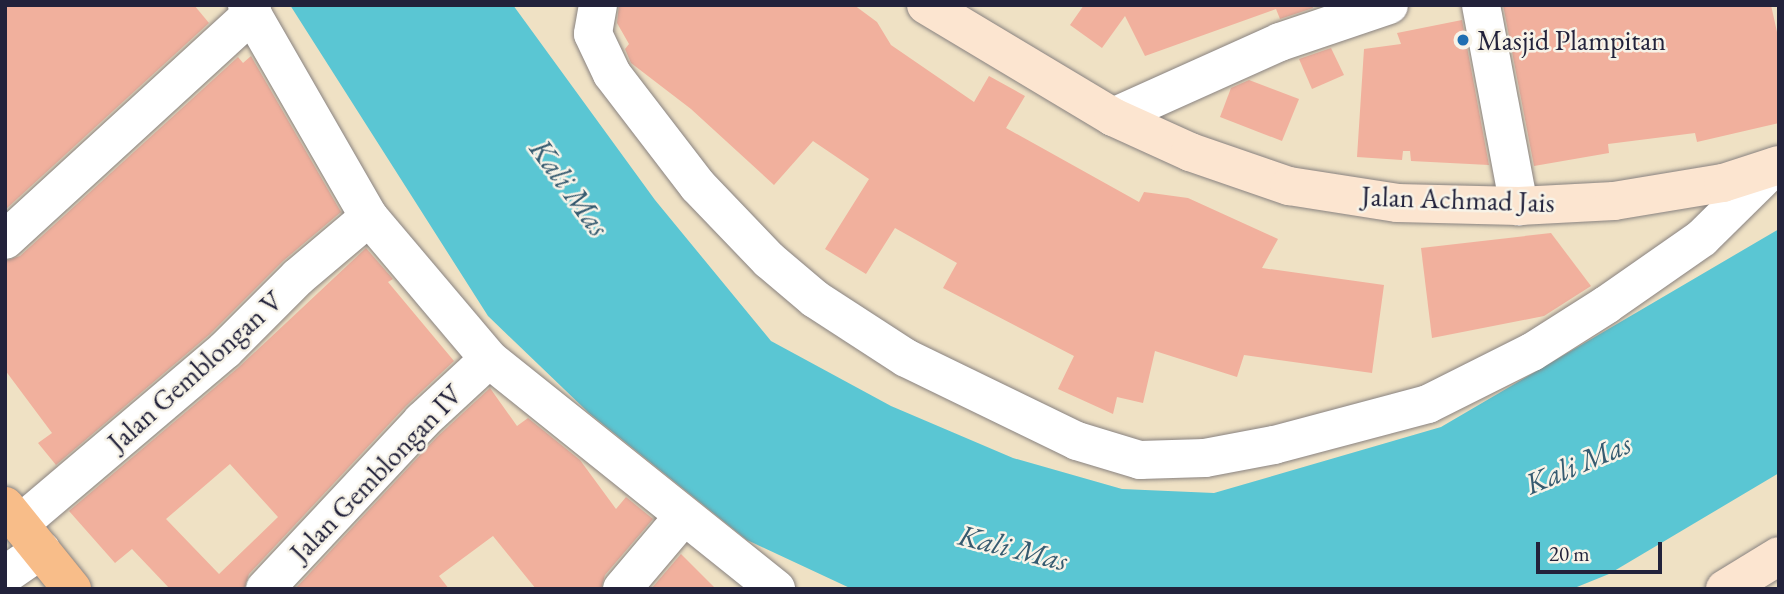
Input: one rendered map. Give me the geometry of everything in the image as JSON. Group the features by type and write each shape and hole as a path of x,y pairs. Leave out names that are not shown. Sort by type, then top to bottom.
{"main road":[{"path":"22,526 72,589"}],"street":[{"path":"598,5 593,34 612,74 698,186 769,260 806,291 906,358 1077,441 1140,460 1205,458 1274,445 1428,404 1532,352 1606,305 1702,238 1776,166"},
{"name":"Jalan Achmad Jais","path":"926,5 1113,117 1190,152 1289,187 1397,202 1519,206 1627,199 1723,183 1776,166"},
{"path":"1113,117 1280,42 1389,5"},
{"path":"1481,5 1519,206"},
{"path":"5,240 64,188 250,9 369,217 489,359 776,589"},
{"name":"Jalan Gemblongan V","path":"5,575 22,526 225,350 298,276 369,217"},
{"name":"Jalan Gemblongan IV","path":"265,589 422,421 489,359"},
{"path":"622,589 683,517"},
{"path":"1725,589 1779,556"}],"water":[{"name":"Kali Mas","path":"290,5 513,5 655,200 771,341 891,406 1013,458 1122,489 1214,493 1441,427 1779,229 1779,473 1609,574 1572,589 852,589 747,540 589,413 488,316"}],"building":[{"path":"5,5 194,5 209,23 5,210"},
{"path":"619,5 854,5 877,22 891,45 974,102 989,76 1025,96 1006,128 1139,202 1144,192 1188,198 1278,239 1262,268 1384,285 1372,373 1244,355 1237,377 1155,351 1143,403 1117,397 1113,414 1058,389 1074,356 943,288 957,263 895,228 866,274 825,249 869,179 813,141 774,185 691,109 631,63 625,49 629,44 617,23"},
{"path":"1084,5 1312,5 1313,8 1280,19 1276,9 1145,56 1125,16 1102,48 1070,25"},
{"path":"1503,5 1771,5 1779,41 1779,123 1697,142 1695,133 1608,144 1609,153 1534,166"},
{"path":"1462,20 1489,165 1411,161 1410,151 1403,151 1402,160 1357,157 1364,49 1401,44 1397,33"},
{"path":"1331,48 1344,75 1312,89 1299,59"},
{"path":"251,56 341,212 283,261 210,334 56,465 38,443 52,433 5,370 5,261 20,256 238,57 243,63"},
{"path":"1249,80 1299,99 1282,141 1220,117 1231,88"},
{"path":"1551,233 1591,286 1544,316 1432,338 1421,248"},
{"path":"366,248 393,279 388,282 454,361 406,406 249,574 244,589 170,589 132,549 115,563 69,511 239,367","holes":["230,464 278,517 219,574 166,519"]},
{"path":"490,388 517,426 528,418 580,460 616,509 626,497 653,519 605,575 601,589 536,589 493,536 439,576 449,589 295,589 437,437"},
{"path":"681,554 716,589 651,589"}],"place":[{"name":"Masjid Plampitan","path":"1463,40"}]}
